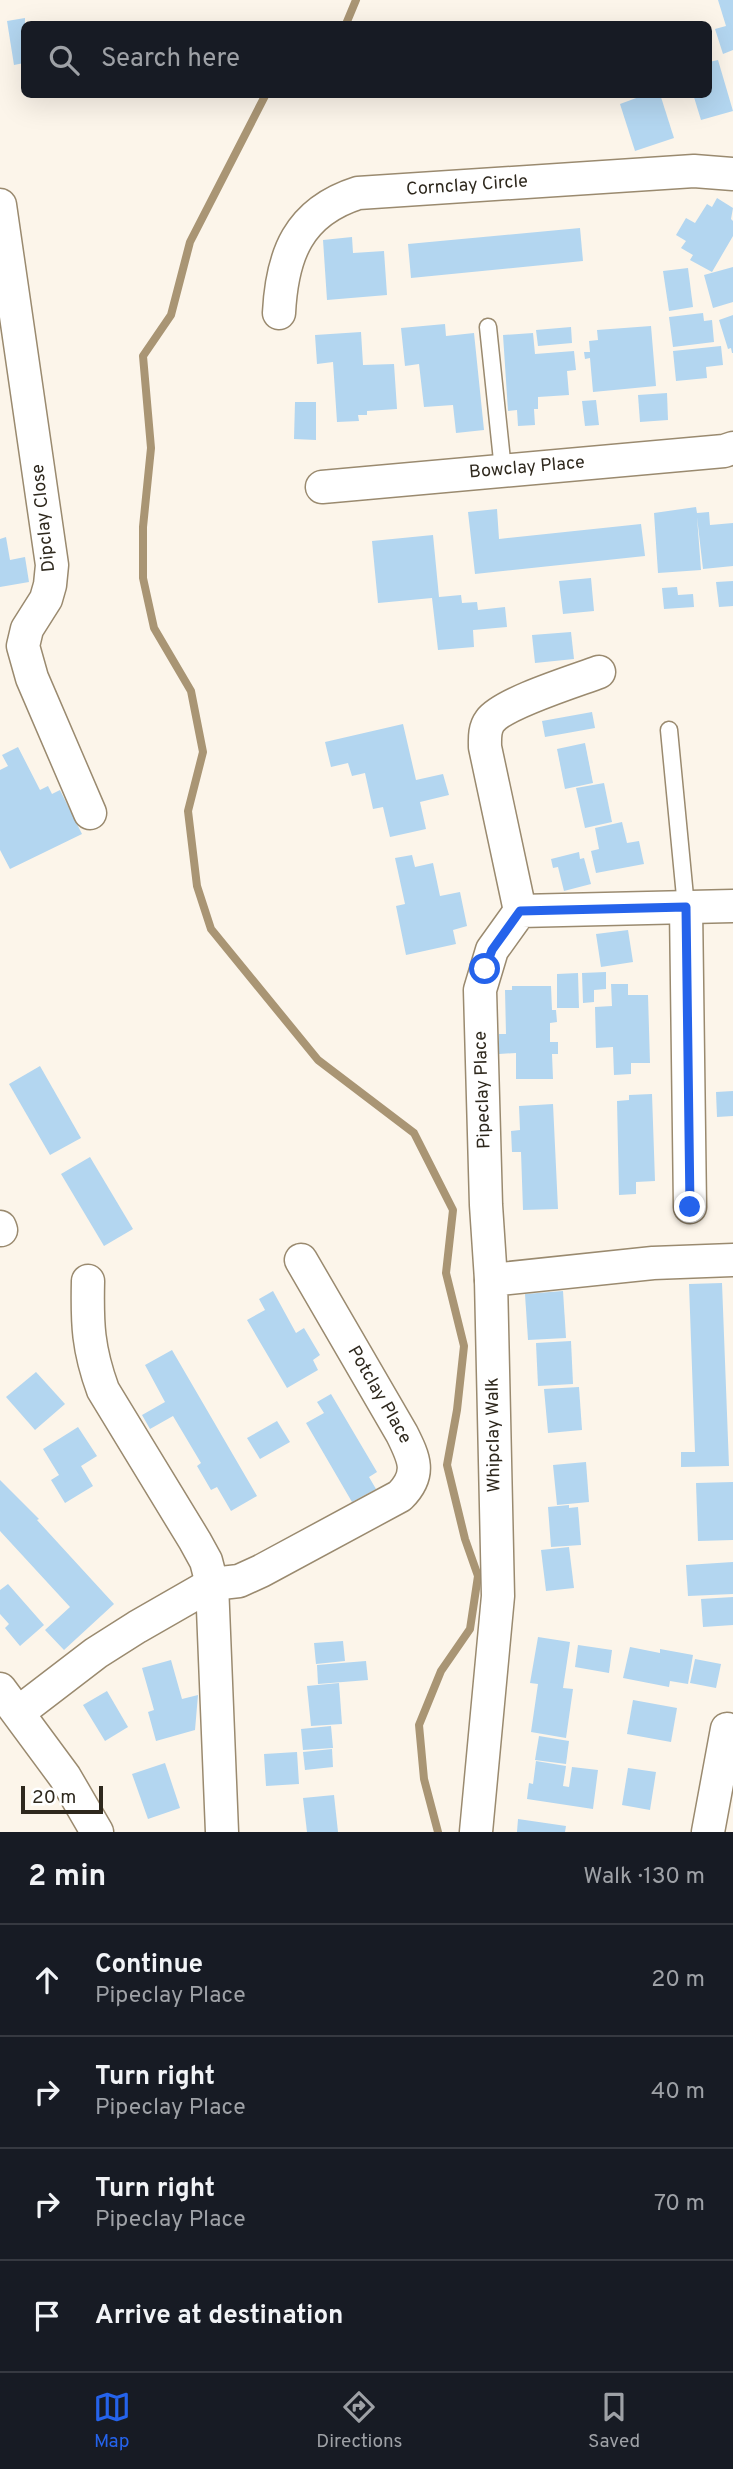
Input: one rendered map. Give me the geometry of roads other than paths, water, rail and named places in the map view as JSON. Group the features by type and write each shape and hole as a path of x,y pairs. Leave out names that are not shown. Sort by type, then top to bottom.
{"street":[{"name":"Cornclay Circle","path":"279,313 281,282 295,240 314,217 337,200 358,193 694,171 733,173"},
{"name":"Dipclay Close","path":"0,205 52,565 46,599 27,629 23,646 32,678 90,813"},
{"name":"Bowclay Place","path":"322,487 724,451 733,448"},
{"path":"599,672 503,710 489,722 484,734 520,911 733,906"},
{"path":"686,907 690,1207"},
{"name":"Pipeclay Place","path":"491,1280 486,1205 480,990 492,950 520,911"},
{"name":"Potclay Place","path":"9,1701 212,1584 239,1581 261,1571 400,1496 410,1486 415,1469 412,1454 301,1260"},
{"path":"491,1280 653,1263 733,1260"},
{"name":"Whipclay Walk","path":"476,1832 498,1596 491,1280"},
{"path":"88,1281 89,1342 93,1364 103,1390 206,1560 212,1584 222,1832"},
{"path":"9,1701 65,1777 97,1832"},
{"path":"708,1832 727,1729"}],"lane":[{"path":"488,327 503,470"},
{"path":"669,730 686,907"}],"waterway":[{"path":"347,21 356,0"},
{"path":"264,98 190,242 171,315 143,356 151,448 143,527 143,578 154,628 191,691 203,752 188,811 197,886 211,929 318,1060 414,1133 453,1210 446,1273 464,1346 457,1410 447,1465 465,1539 478,1576 470,1629 441,1671 419,1725 424,1779 438,1832"}]}
